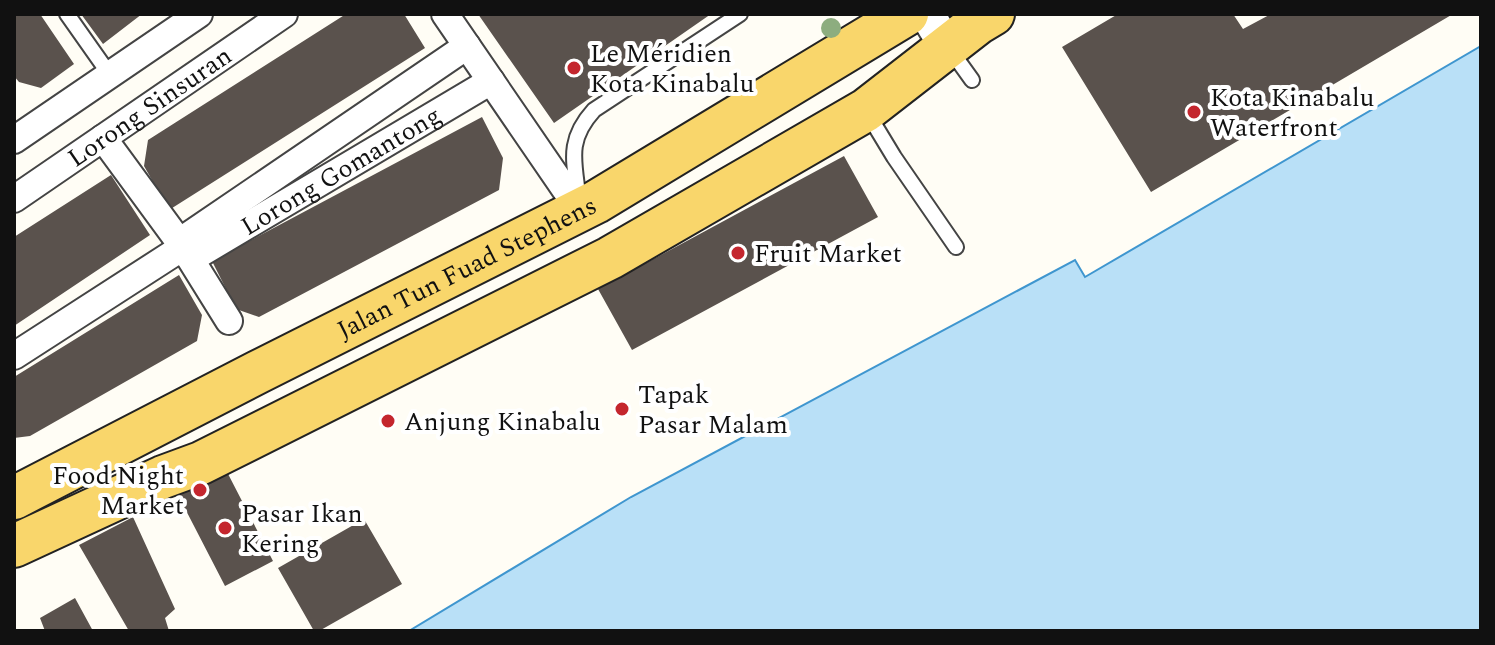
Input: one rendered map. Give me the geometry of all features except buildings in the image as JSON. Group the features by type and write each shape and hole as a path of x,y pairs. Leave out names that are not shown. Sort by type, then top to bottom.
{"main road":[{"name":"Jalan Tun Fuad Stephens","path":"29,482 580,211 907,14"},
{"name":"Jalan Tun Fuad Stephens","path":"14,546 163,477 201,463 610,258 866,110 963,22"},
{"name":"Jalan Tun Fuad Stephens","path":"163,477 192,454 601,246 963,22"}],"street":[{"name":"Lorong Sinsuran","path":"14,140 199,14"},
{"name":"Lorong Sinsuran","path":"14,199 284,14"},
{"path":"445,14 580,211"},
{"name":"Lorong Gomantong","path":"184,249 467,46"},
{"name":"Lorong Gomantong","path":"184,249 491,81"},
{"path":"103,138 184,249 229,321"},
{"path":"14,356 184,249"}],"lane":[{"path":"67,14 110,75"},
{"path":"580,211 573,144 580,125 594,110 740,14"},
{"path":"963,22 972,80"},
{"path":"866,110 894,157 956,247"}],"water":[{"path":"1481,46 1481,631 409,631 631,497 1075,260 1085,277"}],"place":[{"name":"Le Méridien Kota Kinabalu","path":"574,68"},
{"name":"Kota Kinabalu Waterfront","path":"1194,112"},
{"name":"Fruit Market","path":"738,253"},
{"name":"Tapak Pasar Malam","path":"622,409"},
{"name":"Anjung Kinabalu","path":"388,421"},
{"name":"Food Night Market","path":"200,490"},
{"name":"Pasar Ikan Kering","path":"225,528"}]}
